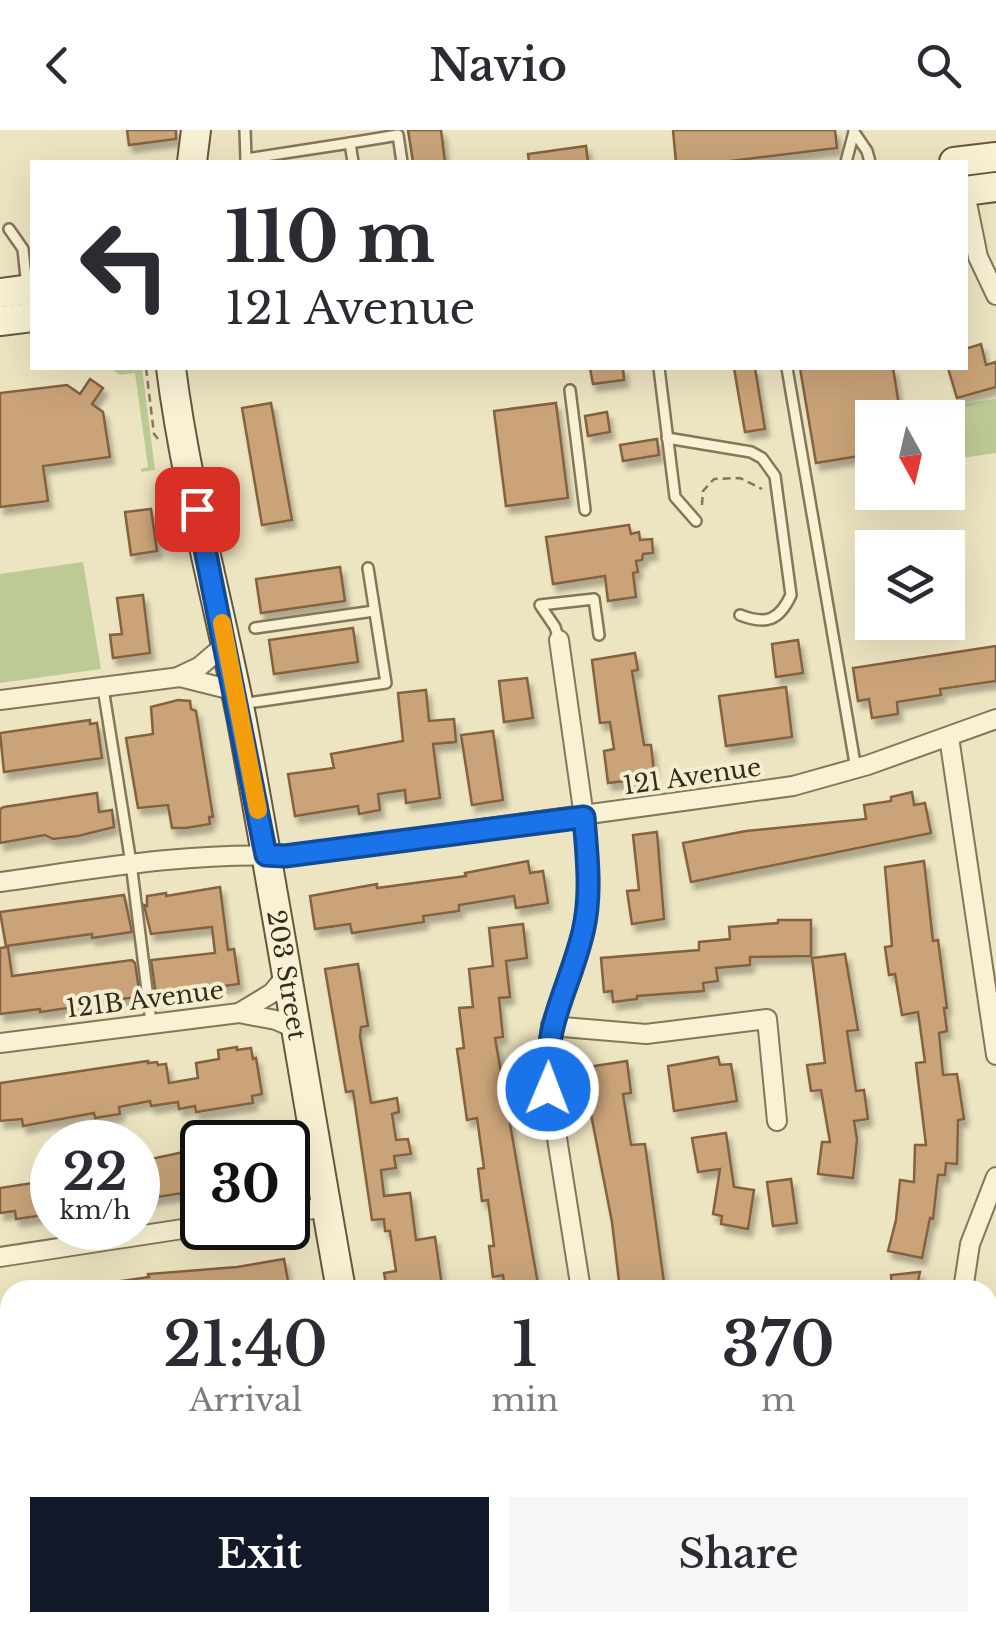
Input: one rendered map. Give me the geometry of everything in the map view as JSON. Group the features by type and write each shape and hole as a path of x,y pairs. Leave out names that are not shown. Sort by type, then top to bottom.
{"main road":[{"path":"192,160 196,130"},
{"path":"968,161 996,157"},
{"path":"968,192 996,187"},
{"path":"0,321 23,297"},
{"name":"203 Street","path":"170,370 237,698 339,1280"}],"street":[{"path":"968,207 978,257 996,296"},
{"path":"559,640 584,817 588,886 586,916 550,1026 547,1061 549,1100 579,1280"},
{"path":"0,700 180,677 226,644"},
{"path":"180,677 237,698"},
{"name":"121 Avenue","path":"0,882 132,864 304,854 756,792 856,768 996,719"},
{"path":"949,737 996,1054"},
{"path":"240,1012 272,993 286,976"},
{"name":"121B Avenue","path":"0,1043 240,1012 294,1028"},
{"path":"550,1026 646,1034 766,1019 778,1121"},
{"path":"965,1280 970,1244 996,1176"},
{"path":"310,1210 326,1207"},
{"path":"0,1257 180,1229"}],"lane":[{"path":"245,130 246,160"},
{"path":"847,160 854,132 870,160"},
{"path":"252,160 398,136 402,160"},
{"path":"350,143 353,160"},
{"path":"9,229 28,249 23,297"},
{"path":"659,370 674,497 696,521"},
{"path":"786,370 856,768"},
{"path":"570,390 586,510"},
{"path":"667,438 751,452 762,458 775,476 791,595 784,610 770,620 757,622 740,616"},
{"path":"237,698 386,682 368,568"},
{"path":"559,640 540,605 594,599 599,634"},
{"path":"254,628 374,611"},
{"path":"102,688 132,864 151,1022"}],"path":[{"path":"146,370 154,434"},
{"path":"696,521 703,492 714,479 740,478 779,501"}],"green space":[{"path":"113,370 142,370 155,470 141,472 148,467 135,373 120,375"},
{"path":"996,399 996,453 965,458 965,404"},
{"path":"83,562 101,669 0,683 0,574"}],"building":[{"path":"127,130 176,130 176,139 129,145"},
{"path":"408,130 441,130 445,160 413,160"},
{"path":"673,130 835,130 837,148 738,160 676,160"},
{"path":"586,146 588,160 529,160 528,154"},
{"path":"981,344 986,365 996,362 996,387 957,398 949,370 968,370 968,348"},
{"path":"590,370 623,370 624,380 593,384"},
{"path":"734,370 755,370 765,429 745,432"},
{"path":"800,370 893,370 898,400 855,400 855,457 816,463"},
{"path":"90,379 103,388 92,404 103,412 110,457 43,466 48,501 0,507 0,393 67,385 80,394"},
{"path":"271,403 292,520 262,525 242,408"},
{"path":"556,403 568,498 506,506 494,411"},
{"path":"607,412 610,432 588,436 585,416"},
{"path":"657,439 659,455 623,461 620,445"},
{"path":"151,509 157,551 131,555 125,512"},
{"path":"629,525 631,534 639,532 640,540 652,539 653,553 643,554 642,560 636,561 636,597 608,601 605,576 553,584 546,537"},
{"path":"340,567 345,601 261,613 256,579"},
{"path":"143,595 150,653 113,658 110,635 122,634 117,598"},
{"path":"353,628 358,662 274,674 269,640"},
{"path":"798,640 803,673 776,677 772,644"},
{"path":"996,646 996,681 940,689 941,695 897,702 898,714 872,718 869,699 858,701 853,668"},
{"path":"635,653 638,670 632,671 644,745 651,745 654,772 650,778 608,783 604,751 614,749 610,722 600,723 592,660"},
{"path":"527,678 533,718 504,722 499,681"},
{"path":"786,687 792,737 726,746 719,696"},
{"path":"426,690 429,721 454,719 456,742 433,744 440,798 406,803 405,790 378,794 380,810 359,814 358,806 295,816 288,774 334,768 331,754 403,741 398,693"},
{"path":"190,701 191,709 196,711 213,817 209,817 210,824 186,828 172,828 168,805 138,808 126,738 153,734 151,707"},
{"path":"90,720 90,724 97,723 102,758 4,772 0,733"},
{"path":"493,731 503,800 472,805 461,735"},
{"path":"912,792 914,805 925,803 931,833 691,882 683,843 746,831 866,819 864,805 891,801 891,797"},
{"path":"97,793 99,812 112,810 114,827 78,836 53,839 45,835 0,843 0,809"},
{"path":"657,832 664,919 632,924 627,891 639,890 633,835"},
{"path":"528,861 530,873 543,871 548,903 516,908 514,896 459,905 459,911 423,916 424,922 352,933 350,924 315,929 310,896 377,884 377,888 466,876 465,873"},
{"path":"924,861 933,941 938,940 947,1008 947,1031 939,1033 943,1075 957,1074 964,1119 958,1120 957,1164 946,1163 945,1175 938,1175 933,1219 930,1218 922,1258 888,1251 900,1180 914,1182 915,1145 926,1145 916,1063 925,1062 918,1012 902,1015 895,974 889,975 885,947 892,946 885,867"},
{"path":"220,887 228,950 234,949 239,984 156,995 151,960 215,953 212,927 151,934 144,905 147,906 147,896"},
{"path":"124,895 132,932 6,946 0,912"},
{"path":"811,920 811,956 750,957 750,965 716,968 718,981 703,983 704,991 637,996 613,1002 612,991 604,992 601,958 699,950 699,942 730,939 729,927"},
{"path":"523,924 527,958 506,961 510,997 499,998 503,1037 495,1038 537,1280 493,1277 489,1246 494,1246 488,1200 482,1201 478,1169 484,1168 477,1118 467,1120 457,1049 464,1048 459,1008 473,1007 469,969 493,966 489,928"},
{"path":"8,947 12,976 132,960 140,997 0,1014 0,948"},
{"path":"845,954 858,1030 847,1031 856,1091 864,1090 868,1119 854,1121 857,1139 853,1178 818,1174 822,1142 830,1142 821,1090 811,1091 807,1065 825,1063 812,958"},
{"path":"358,964 368,1026 361,1027 360,1036 371,1103 397,1098 399,1112 392,1114 396,1140 408,1139 411,1154 394,1156 396,1168 381,1170 384,1196 410,1193 416,1240 435,1237 441,1280 385,1280 384,1273 396,1271 390,1231 385,1231 384,1219 372,1220 353,1091 346,1092 325,969"},
{"path":"251,1048 262,1094 252,1096 253,1103 196,1112 195,1106 179,1109 178,1102 151,1106 150,1101 119,1107 120,1114 95,1118 94,1113 30,1120 30,1125 23,1126 22,1119 0,1121 0,1083 148,1061 166,1064 169,1083 198,1078 196,1063 219,1059 218,1050"},
{"path":"718,1057 720,1065 731,1064 737,1101 674,1111 668,1066"},
{"path":"627,1061 631,1093 623,1094 631,1145 645,1144 664,1280 619,1280 585,1080 595,1079 594,1066"},
{"path":"726,1133 734,1187 754,1190 748,1229 721,1224 722,1216 713,1214 720,1169 698,1172 692,1138"},
{"path":"180,1153 180,1193 160,1197 160,1157"},
{"path":"791,1179 797,1223 773,1226 767,1182"},
{"path":"30,1183 30,1217 16,1219 15,1211 0,1213 0,1188"},
{"path":"284,1259 288,1280 128,1280 149,1277 148,1274"},
{"path":"920,1272 918,1280 891,1280 891,1275"}],"slow traffic":[{"path":"222,623 258,810"}],"route":[{"path":"197,509 266,855 285,856 584,817 588,863 586,916 550,1026 548,1089"}]}
